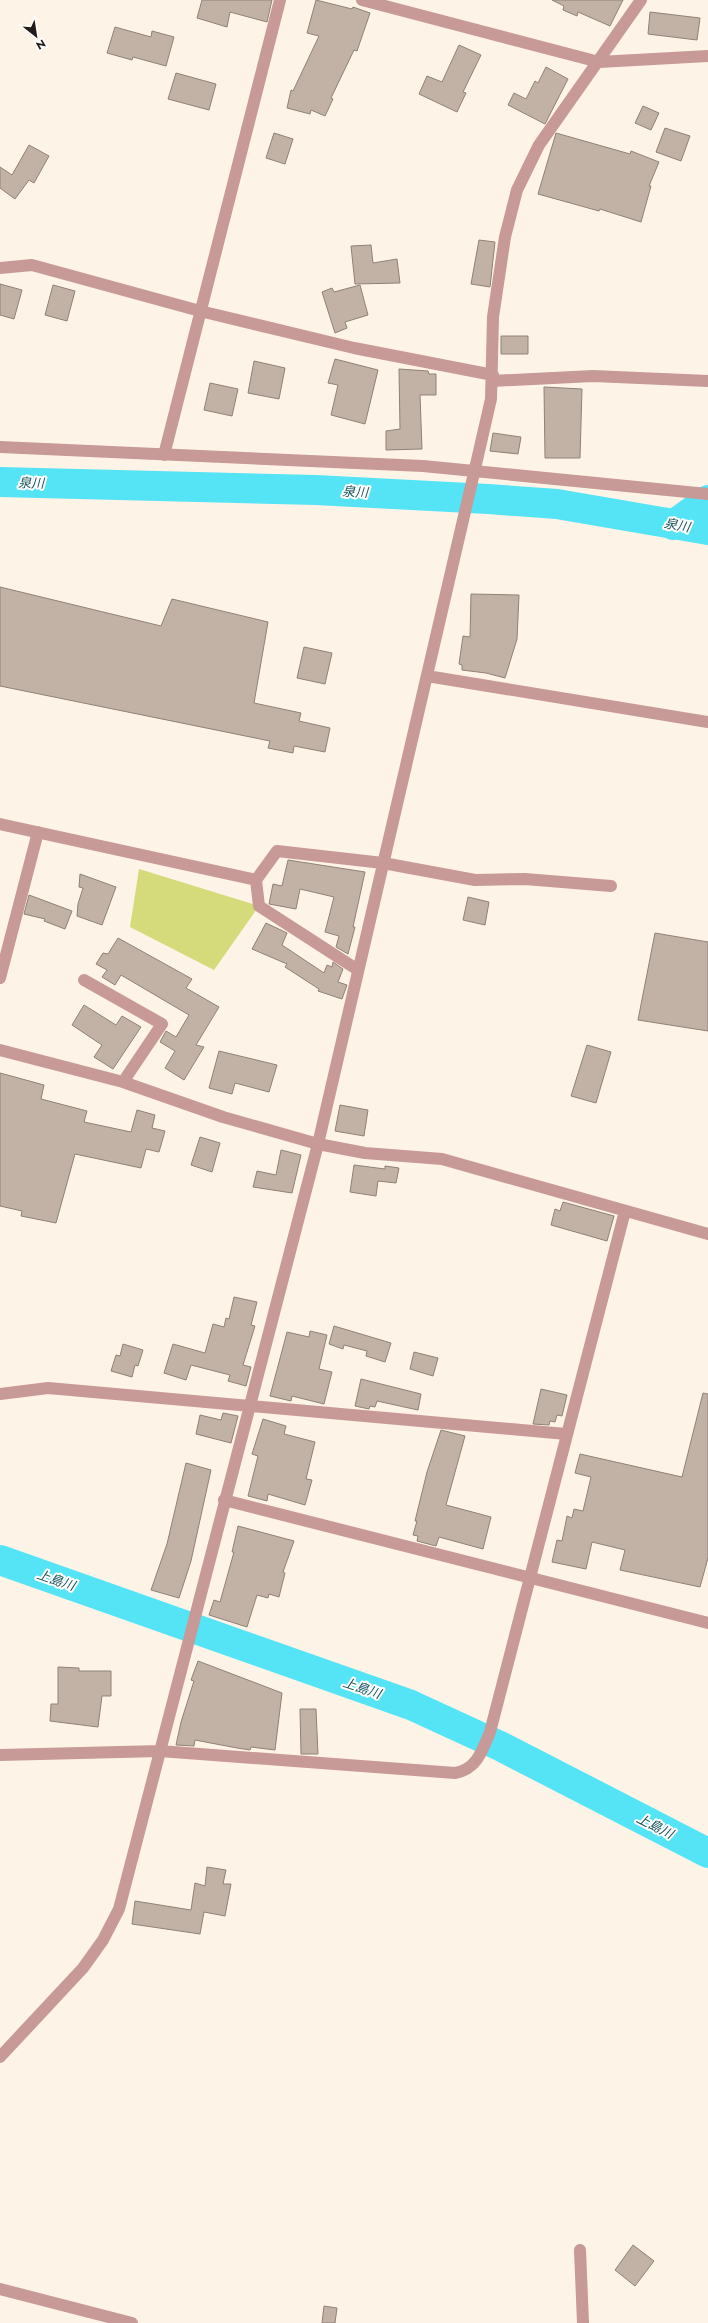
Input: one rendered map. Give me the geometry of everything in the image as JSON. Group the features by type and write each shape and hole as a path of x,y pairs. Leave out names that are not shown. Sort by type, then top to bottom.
{"street":[{"path":"164,455 280,0"},
{"path":"362,0 599,62 708,56"},
{"path":"0,2057 83,1968 102,1940 120,1909 224,1500 318,1144 491,399 493,317 505,237 517,190 539,145 599,62 641,0"},
{"path":"0,268 32,265 200,311 354,348 492,378 593,376 708,381"},
{"path":"0,447 423,466 708,494"},
{"path":"427,676 708,722"},
{"path":"0,824 256,880"},
{"path":"0,978 38,832"},
{"path":"358,970 259,906 256,880 277,850 383,863 475,880 525,879 611,886"},
{"path":"84,980 162,1024 123,1082"},
{"path":"0,1050 123,1082 224,1117 318,1144 365,1153 442,1159 708,1234"},
{"path":"0,1756 160,1751 455,1773 466,1771 478,1760 490,1732 625,1211"},
{"path":"0,1394 48,1388 566,1434"},
{"path":"224,1500 708,1623"},
{"path":"580,2250 583,2323"},
{"path":"0,2289 132,2323"}],"green space":[{"path":"139,869 259,906 214,970 130,927"}],"building":[{"path":"202,0 272,0 267,22 230,12 227,27 197,18"},
{"path":"316,0 352,9 353,7 370,13 357,51 354,50 331,98 333,99 325,116 311,110 310,114 287,108 291,90 293,91 319,36 307,33"},
{"path":"552,0 623,0 610,26 578,12 577,16 563,10 564,6"},
{"path":"650,12 700,18 697,40 648,34"},
{"path":"115,27 151,37 152,31 174,37 166,66 133,57 132,60 107,53"},
{"path":"459,45 481,55 463,92 466,93 457,112 419,94 427,76 442,82"},
{"path":"546,67 568,79 545,124 508,105 514,93 526,99 535,81 538,83"},
{"path":"176,73 216,84 209,110 168,99"},
{"path":"643,106 659,113 651,130 635,123"},
{"path":"665,128 690,136 681,161 656,152"},
{"path":"274,133 293,139 285,164 266,158"},
{"path":"556,133 630,154 631,151 659,162 649,186 651,186 641,222 600,209 599,211 538,194"},
{"path":"29,145 49,156 34,183 29,180 15,199 0,188 0,167 12,175"},
{"path":"479,240 495,242 490,287 471,284"},
{"path":"371,245 373,263 397,259 400,283 355,284 351,246"},
{"path":"0,284 22,290 14,319 0,315"},
{"path":"53,285 75,291 67,321 45,315"},
{"path":"360,285 368,315 345,322 347,328 335,333 322,292 332,288 334,292"},
{"path":"501,336 528,336 528,354 501,354"},
{"path":"335,359 378,370 365,424 331,415 338,385 328,383"},
{"path":"254,361 285,368 279,399 248,393"},
{"path":"399,369 428,371 429,374 436,374 436,395 420,395 422,449 386,450 386,431 400,429"},
{"path":"210,383 238,389 232,416 204,410"},
{"path":"544,387 582,389 580,458 545,458"},
{"path":"493,433 521,437 518,454 490,451"},
{"path":"0,587 161,626 172,599 268,622 254,703 301,713 299,721 330,728 325,752 294,746 293,753 268,748 270,741 0,686"},
{"path":"471,594 519,595 517,639 505,678 486,673 462,670 462,665 459,664 463,636 470,637"},
{"path":"304,647 332,653 325,684 297,678"},
{"path":"288,860 365,872 353,927 355,927 348,954 336,947 339,936 325,932 334,897 300,889 296,909 269,904 273,884 282,886"},
{"path":"80,874 116,887 102,925 77,916 78,904 83,888 79,887"},
{"path":"29,895 72,911 65,929 44,921 45,919 24,914"},
{"path":"468,897 489,902 485,925 463,920"},
{"path":"266,923 287,933 282,945 324,973 327,965 332,967 333,962 343,969 338,982 347,985 342,999 318,991 319,989 285,967 287,964 252,949"},
{"path":"655,933 708,942 708,1031 638,1020"},
{"path":"118,938 192,979 186,988 219,1007 196,1045 204,1047 184,1080 165,1068 175,1051 160,1042 166,1031 176,1037 189,1015 121,975 115,985 102,977 107,970 96,964 103,953 108,954"},
{"path":"84,1005 116,1025 122,1016 141,1027 113,1069 94,1057 102,1045 72,1025"},
{"path":"587,1045 611,1052 596,1103 571,1096"},
{"path":"219,1051 277,1065 269,1092 235,1083 232,1094 209,1088"},
{"path":"0,1073 44,1085 41,1099 87,1111 84,1122 131,1132 137,1110 155,1115 152,1128 165,1131 159,1152 146,1149 141,1168 75,1154 56,1223 21,1216 22,1211 0,1206"},
{"path":"340,1105 368,1110 364,1136 335,1131"},
{"path":"200,1137 220,1143 212,1172 191,1165"},
{"path":"281,1150 301,1155 292,1193 253,1187 257,1171 276,1175"},
{"path":"354,1165 385,1169 385,1166 399,1168 396,1183 378,1181 376,1196 350,1192"},
{"path":"563,1202 614,1216 607,1241 551,1225 555,1209 560,1211"},
{"path":"234,1297 257,1302 251,1325 255,1326 243,1365 251,1367 246,1386 228,1381 230,1375 191,1365 186,1380 164,1373 173,1344 205,1353 213,1324 224,1327 226,1318 229,1319"},
{"path":"334,1326 391,1343 385,1362 366,1356 367,1351 344,1345 343,1349 329,1344"},
{"path":"310,1331 327,1335 319,1369 332,1372 324,1404 292,1396 291,1401 270,1396 287,1332 309,1337"},
{"path":"123,1344 143,1350 138,1366 135,1365 132,1377 111,1371 116,1355 120,1356"},
{"path":"414,1352 438,1358 433,1376 410,1369"},
{"path":"361,1379 421,1394 418,1410 377,1401 375,1407 370,1406 369,1409 355,1406"},
{"path":"541,1389 567,1395 562,1416 557,1415 555,1422 550,1421 549,1425 533,1424"},
{"path":"703,1393 708,1394 708,1558 700,1587 620,1570 625,1550 592,1542 586,1569 552,1562 557,1540 562,1541 567,1516 572,1518 574,1509 583,1511 591,1477 575,1473 580,1454 682,1477"},
{"path":"223,1413 238,1416 231,1443 196,1434 200,1415 221,1420"},
{"path":"263,1419 286,1426 284,1434 315,1442 306,1479 312,1480 305,1505 268,1494 267,1501 248,1496 258,1456 252,1454"},
{"path":"441,1430 465,1436 446,1505 491,1517 483,1549 439,1537 436,1546 417,1541 418,1536 413,1535 427,1472"},
{"path":"186,1463 211,1470 191,1561 179,1598 151,1590 167,1544"},
{"path":"238,1526 294,1541 283,1572 285,1573 279,1597 269,1594 268,1598 257,1595 247,1627 209,1615 214,1600 220,1602 234,1552 232,1552"},
{"path":"198,1661 282,1693 275,1750 251,1747 250,1750 195,1740 194,1746 176,1745 181,1722 194,1681 191,1680"},
{"path":"58,1667 79,1668 79,1671 111,1671 111,1696 102,1696 98,1727 50,1721 51,1704 58,1704"},
{"path":"300,1709 316,1709 318,1754 301,1754"},
{"path":"207,1867 226,1870 223,1884 231,1884 225,1916 204,1912 200,1934 132,1924 135,1901 191,1910 195,1883 205,1886"},
{"path":"633,2245 654,2261 635,2286 615,2270"},
{"path":"324,2306 337,2308 335,2323 322,2323"}],"waterway":[{"name":"泉川","path":"0,482 316,490 488,499 557,504 708,530"},
{"path":"673,525 708,500"},
{"name":"上島川","path":"0,1560 411,1705 500,1746 708,1853"}]}
